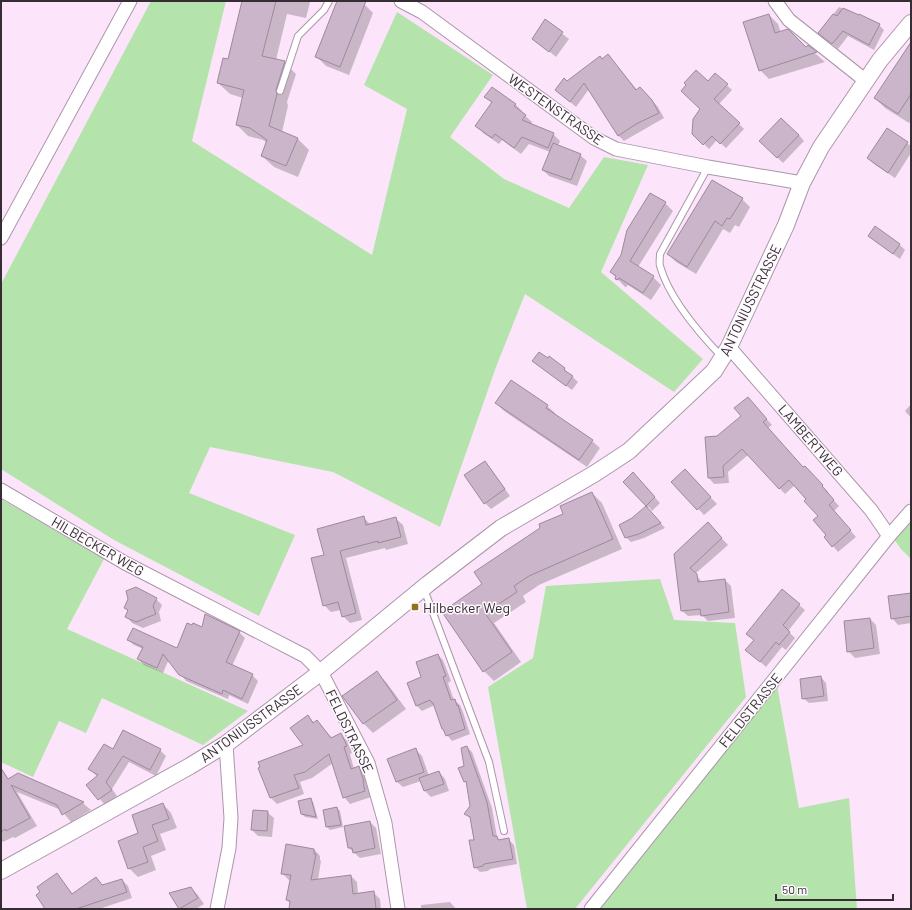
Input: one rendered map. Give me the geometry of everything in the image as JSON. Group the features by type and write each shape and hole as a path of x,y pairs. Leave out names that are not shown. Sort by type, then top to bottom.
{"street":[{"path":"1,238 130,1"},
{"name":"WESTENSTRASSE","path":"401,1 422,12 594,138 616,149 802,183"},
{"path":"775,1 789,20 866,81"},
{"name":"ANTONIUSSTRASSE","path":"1,872 190,766 226,744 321,672 424,588 501,528 594,474 629,450 709,375 726,352 786,225 802,183 821,147 880,60 911,23"},
{"name":"LAMBERTWEG","path":"726,352 871,510 890,536"},
{"name":"HILBECKER WEG","path":"1,490 125,563 305,656 321,672"},
{"name":"FELDSTRASSE","path":"591,909 911,511"},
{"name":"FELDSTRASSE","path":"321,672 368,763 385,822 398,909"},
{"path":"217,909 229,848 231,818 226,744"}],"lane":[{"path":"280,91 298,36 324,10 329,1"},
{"path":"708,167 660,254 660,265 674,298 709,344 726,352"},
{"path":"424,588 489,762 504,831"}],"green space":[{"path":"151,1 226,1 192,141 372,255 407,109 364,85 397,12 493,75 450,137 504,179 569,208 604,157 648,165 601,272 703,359 674,392 525,294 496,367 440,527 333,472 210,447 189,493 295,535 259,616 114,540 1,469 1,284"},
{"path":"1,499 104,559 67,629 248,711 203,745 102,698 86,733 59,721 33,777 1,762"},
{"path":"911,513 911,559 901,549 891,535"},
{"path":"660,579 674,620 735,623 746,697 575,909 527,909 488,687 533,658 546,586"},
{"path":"777,685 799,808 849,798 857,909 600,909"}],"building":[{"path":"242,1 276,1 262,56 285,61 276,90 277,94 269,126 298,138 286,166 261,156 267,140 250,128 236,125 244,90 217,83 223,58 228,59"},
{"path":"337,1 366,1 340,67 315,57"},
{"path":"843,8 880,24 869,45 843,31 832,44 818,33 833,14 837,16"},
{"path":"769,14 775,33 788,29 806,47 808,45 817,52 759,71 743,22"},
{"path":"545,19 563,32 549,52 532,39"},
{"path":"911,42 911,94 898,114 874,98"},
{"path":"608,54 636,90 640,87 652,100 659,113 636,124 618,136 584,83 570,102 555,90 564,78 567,81 600,56 602,59"},
{"path":"696,70 708,81 715,73 728,84 714,99 740,123 720,144 712,136 703,145 692,134 693,119 700,109 681,91 686,85 684,83"},
{"path":"492,87 516,104 514,106 526,115 522,120 554,133 548,148 522,137 514,148 495,134 492,138 475,126 492,102 484,97"},
{"path":"781,118 799,135 777,158 759,141"},
{"path":"887,128 908,142 888,173 867,158"},
{"path":"553,143 581,154 571,180 542,170"},
{"path":"712,180 743,198 730,219 727,218 722,226 715,221 687,267 667,254"},
{"path":"650,193 666,202 630,261 654,276 643,293 619,278 618,280 615,279 616,276 610,272 621,255 627,230"},
{"path":"875,226 900,244 893,254 868,236"},
{"path":"539,352 548,358 549,356 573,376 566,386 532,361"},
{"path":"511,380 548,405 546,408 593,440 579,460 495,403"},
{"path":"748,397 767,419 763,422 803,467 805,466 823,485 822,486 834,500 829,505 851,530 832,547 824,537 826,535 813,520 818,516 804,501 806,499 789,480 779,489 742,449 723,466 724,477 708,478 705,437 717,436 741,416 734,408"},
{"path":"485,461 505,489 484,504 464,475"},
{"path":"685,469 711,497 697,510 671,482"},
{"path":"633,472 655,497 646,506 623,482"},
{"path":"592,492 613,539 529,576 514,586 517,592 485,613 512,652 483,672 442,612 482,584 474,572 540,528 539,524 563,514 560,506"},
{"path":"646,506 661,523 639,534 625,538 619,525 632,518"},
{"path":"364,516 366,525 396,517 401,537 378,543 378,541 340,551 356,613 342,617 338,602 323,606 311,558 324,555 317,529"},
{"path":"708,522 722,538 690,568 697,574 698,582 725,579 729,612 701,616 700,609 681,611 674,554"},
{"path":"136,587 157,598 153,606 156,614 136,622 125,617 128,610 124,608 128,599 126,591"},
{"path":"782,589 800,604 783,625 790,632 779,645 776,642 760,662 745,650 754,640 746,634"},
{"path":"911,593 911,616 891,619 888,596"},
{"path":"205,614 240,631 226,662 253,674 242,699 223,690 222,694 179,675 163,654 157,668 137,659 143,647 127,640 133,628 177,648 187,623 192,625 193,623 202,627"},
{"path":"870,618 874,648 847,652 844,621"},
{"path":"438,654 446,676 443,677 451,700 455,699 457,706 458,705 465,729 446,736 433,703 430,700 416,706 407,683 421,677 416,662"},
{"path":"377,671 397,700 363,724 342,696"},
{"path":"821,676 824,696 802,699 800,679"},
{"path":"308,715 313,723 317,720 331,738 341,733 347,746 344,747 351,769 359,766 365,791 343,798 329,754 305,772 294,775 299,788 270,798 258,768 260,767 258,762 303,745 290,728"},
{"path":"123,730 161,749 150,770 123,756 106,782 112,790 98,800 86,785 98,775 88,769 104,744 113,749"},
{"path":"467,746 487,802 493,836 497,836 498,840 509,838 513,859 484,864 483,866 474,868 469,840 474,840 470,817 464,814 470,806 466,781 464,782 458,768 464,766 461,748"},
{"path":"416,748 424,772 396,782 387,759"},
{"path":"1,768 8,779 18,773 84,802 62,815 57,805 11,785 30,818 6,831 5,829 1,832"},
{"path":"439,771 444,784 424,791 419,778"},
{"path":"311,798 316,817 301,814 298,801"},
{"path":"163,803 169,819 152,825 158,841 143,847 148,862 128,869 118,841 138,833 132,815"},
{"path":"337,807 341,825 326,827 323,810"},
{"path":"253,810 268,811 267,831 251,830"},
{"path":"370,821 375,848 353,853 352,848 348,848 344,826"},
{"path":"286,844 314,849 314,854 316,854 311,880 351,875 353,894 374,891 376,909 289,909 290,901 286,900 291,875 281,874"},
{"path":"57,873 72,894 96,877 102,885 122,879 127,892 76,909 45,909 36,895 40,892 37,887"},
{"path":"191,887 198,898 179,909 169,893"}],"place":[{"name":"Hilbecker Weg","path":"415,607"}]}
